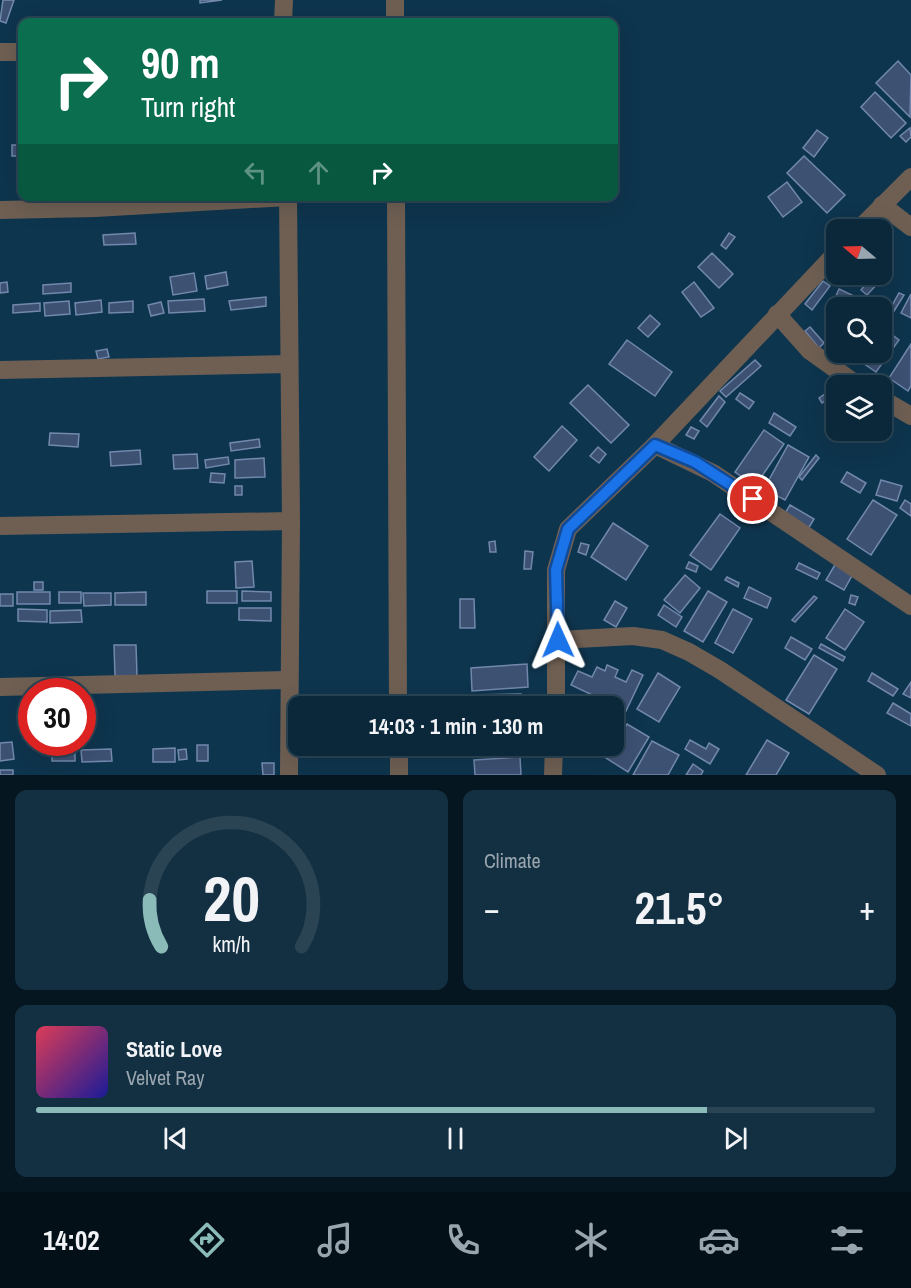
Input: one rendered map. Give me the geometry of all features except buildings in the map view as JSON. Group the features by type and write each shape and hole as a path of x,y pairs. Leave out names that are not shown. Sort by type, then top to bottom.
{"street":[{"path":"284,0 284,18"},
{"path":"395,0 395,18"},
{"path":"0,52 18,52"},
{"path":"869,219 911,177"},
{"path":"0,210 95,208 218,201"},
{"path":"288,201 291,521 289,775"},
{"path":"396,201 398,696"},
{"path":"882,205 911,226"},
{"path":"555,696 558,640 556,570 568,529 655,445 826,263"},
{"path":"777,314 810,351 844,375"},
{"path":"0,370 289,364"},
{"path":"892,405 911,416"},
{"path":"655,445 713,473 911,606"},
{"path":"0,526 291,521"},
{"path":"558,640 633,636 662,640 720,670 878,775"},
{"path":"0,687 289,680"},
{"path":"399,756 399,775"},
{"path":"553,775 554,756"}],"route":[{"path":"558,640 556,570 568,529 655,445 695,462 753,499"}]}
